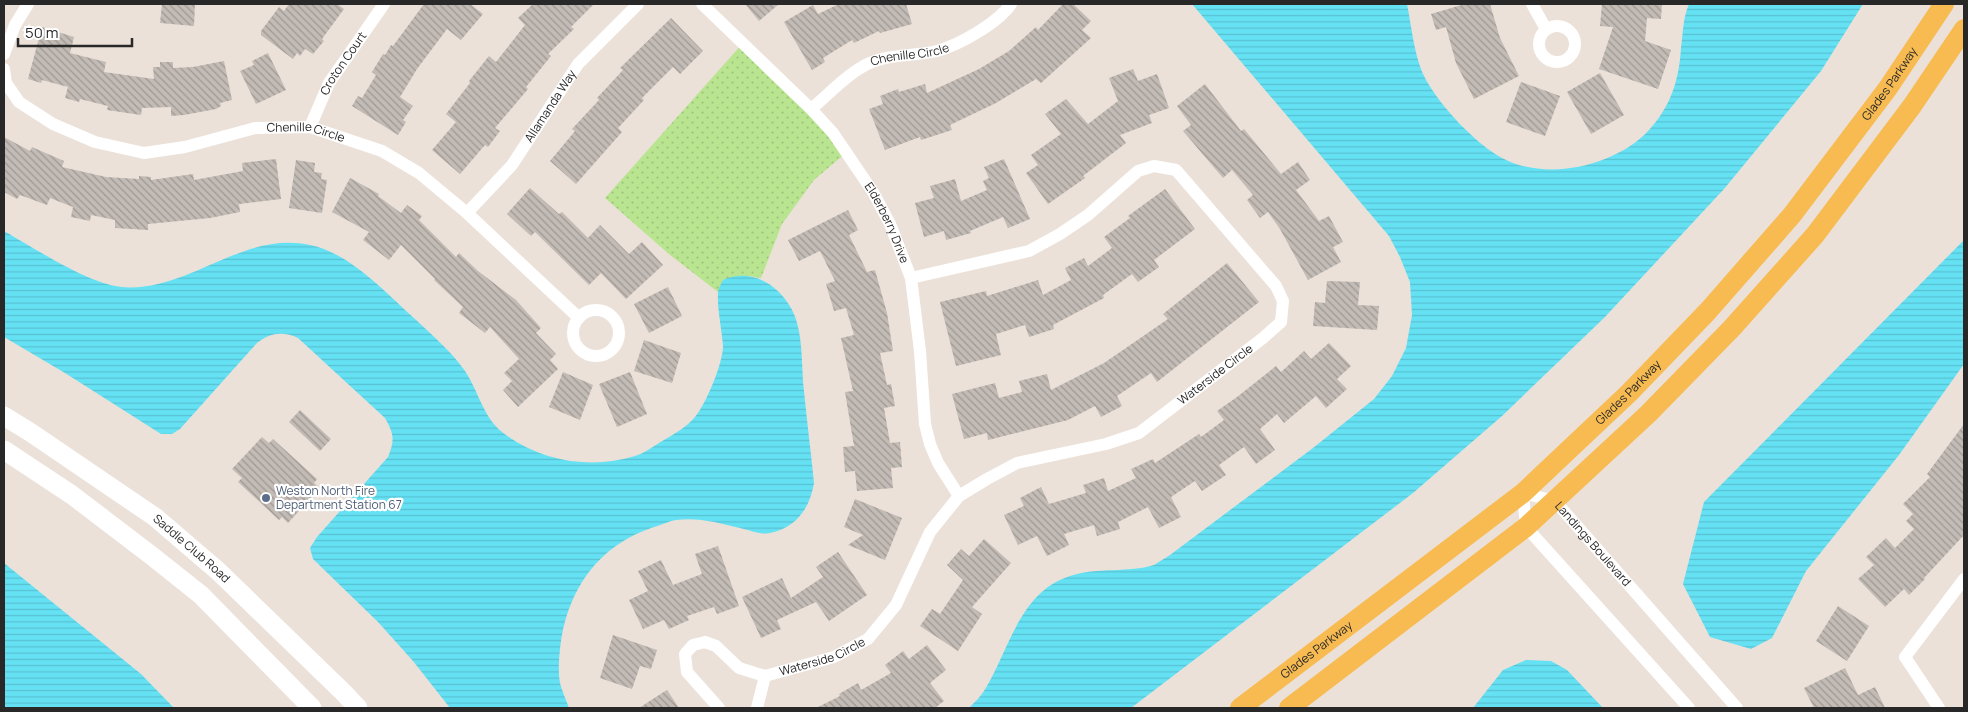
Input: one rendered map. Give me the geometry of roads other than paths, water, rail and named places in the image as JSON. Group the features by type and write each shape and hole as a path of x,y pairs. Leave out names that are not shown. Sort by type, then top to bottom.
{"main road":[{"name":"Glades Parkway","path":"1240,708 1523,493 1636,386 1708,311 1792,215 1888,88 1944,4"},
{"path":"1289,708 1526,527 1648,414 1732,328 1815,235 1912,106 1964,29"}],"street":[{"path":"4,54 15,25 28,4"},
{"name":"Croton Court","path":"310,127 329,84 384,4"},
{"name":"Allamanda Way","path":"467,213 512,165 578,64 638,4"},
{"name":"Elderberry Drive","path":"702,4 811,109 838,139 873,192 890,224 911,278 926,424 930,444 938,463 959,496"},
{"name":"Chenille Circle","path":"811,109 862,66 892,56 937,51 964,39 989,24 1011,4"},
{"path":"1532,4 1546,29"},
{"name":"Chenille Circle","path":"4,68 6,83 20,102 53,124 94,142 144,153 185,147 255,128 310,127 382,151 419,173 467,213 579,318"},
{"name":"Waterside Circle","path":"719,708 687,672 685,654 693,645 705,642 716,646 739,668 765,676 834,658 868,639 896,605 930,532 959,496 987,478 1018,463 1106,444 1139,433 1263,338 1281,322 1283,301 1276,286 1176,170 1154,166 1138,171 1088,215 1060,234 1029,251 911,278"},
{"name":"Saddle Club Road","path":"4,416 155,517 218,570 358,708"},
{"path":"4,450 72,496 201,595 312,708"},
{"path":"1523,493 1526,527 1690,708"},
{"name":"Landings Boulevard","path":"1523,493 1554,501 1737,708"},
{"path":"1939,708 1905,657 1964,579"},
{"name":"Waterside Circle","path":"757,708 765,676"}],"water":[{"path":"1192,4 1407,4 1416,53 1422,71 1433,91 1460,124 1481,143 1502,158 1520,165 1539,169 1559,169 1600,161 1618,153 1635,143 1657,121 1668,102 1676,82 1684,20 1689,4 1863,4 1821,71 1724,189 1604,318 1502,416 1413,493 1131,708 969,708 984,691 1017,624 1039,595 1053,584 1070,576 1080,573 1134,569 1154,565 1170,555 1313,448 1374,399 1392,376 1406,348 1412,315 1410,282 1389,236"},
{"path":"4,231 77,272 107,284 121,287 146,286 170,281 238,253 261,246 285,243 310,245 325,249 367,275 448,350 470,378 485,411 495,426 502,432 532,450 566,460 583,462 618,460 639,455 685,427 692,420 709,393 722,353 723,346 718,299 720,286 723,280 733,277 753,277 762,280 778,291 791,308 798,327 814,483 812,492 805,508 794,522 787,527 770,533 755,532 708,521 676,520 634,535 601,558 588,573 578,590 569,608 563,628 559,674 569,708 450,708 413,661 378,622 313,559 310,548 317,537 388,457 392,446 392,437 385,418 298,338 287,334 277,334 257,343 180,429 172,434 161,434 4,337"},
{"path":"1964,240 1964,364 1899,455 1806,571 1772,638 1751,649 1710,637 1683,584 1704,502"},
{"path":"4,563 141,674 174,708 4,708"},
{"path":"1526,660 1551,661 1567,670 1603,708 1473,708 1503,670"}],"place":[{"name":"Weston North Fire Department Station 67","path":"266,498"}]}
